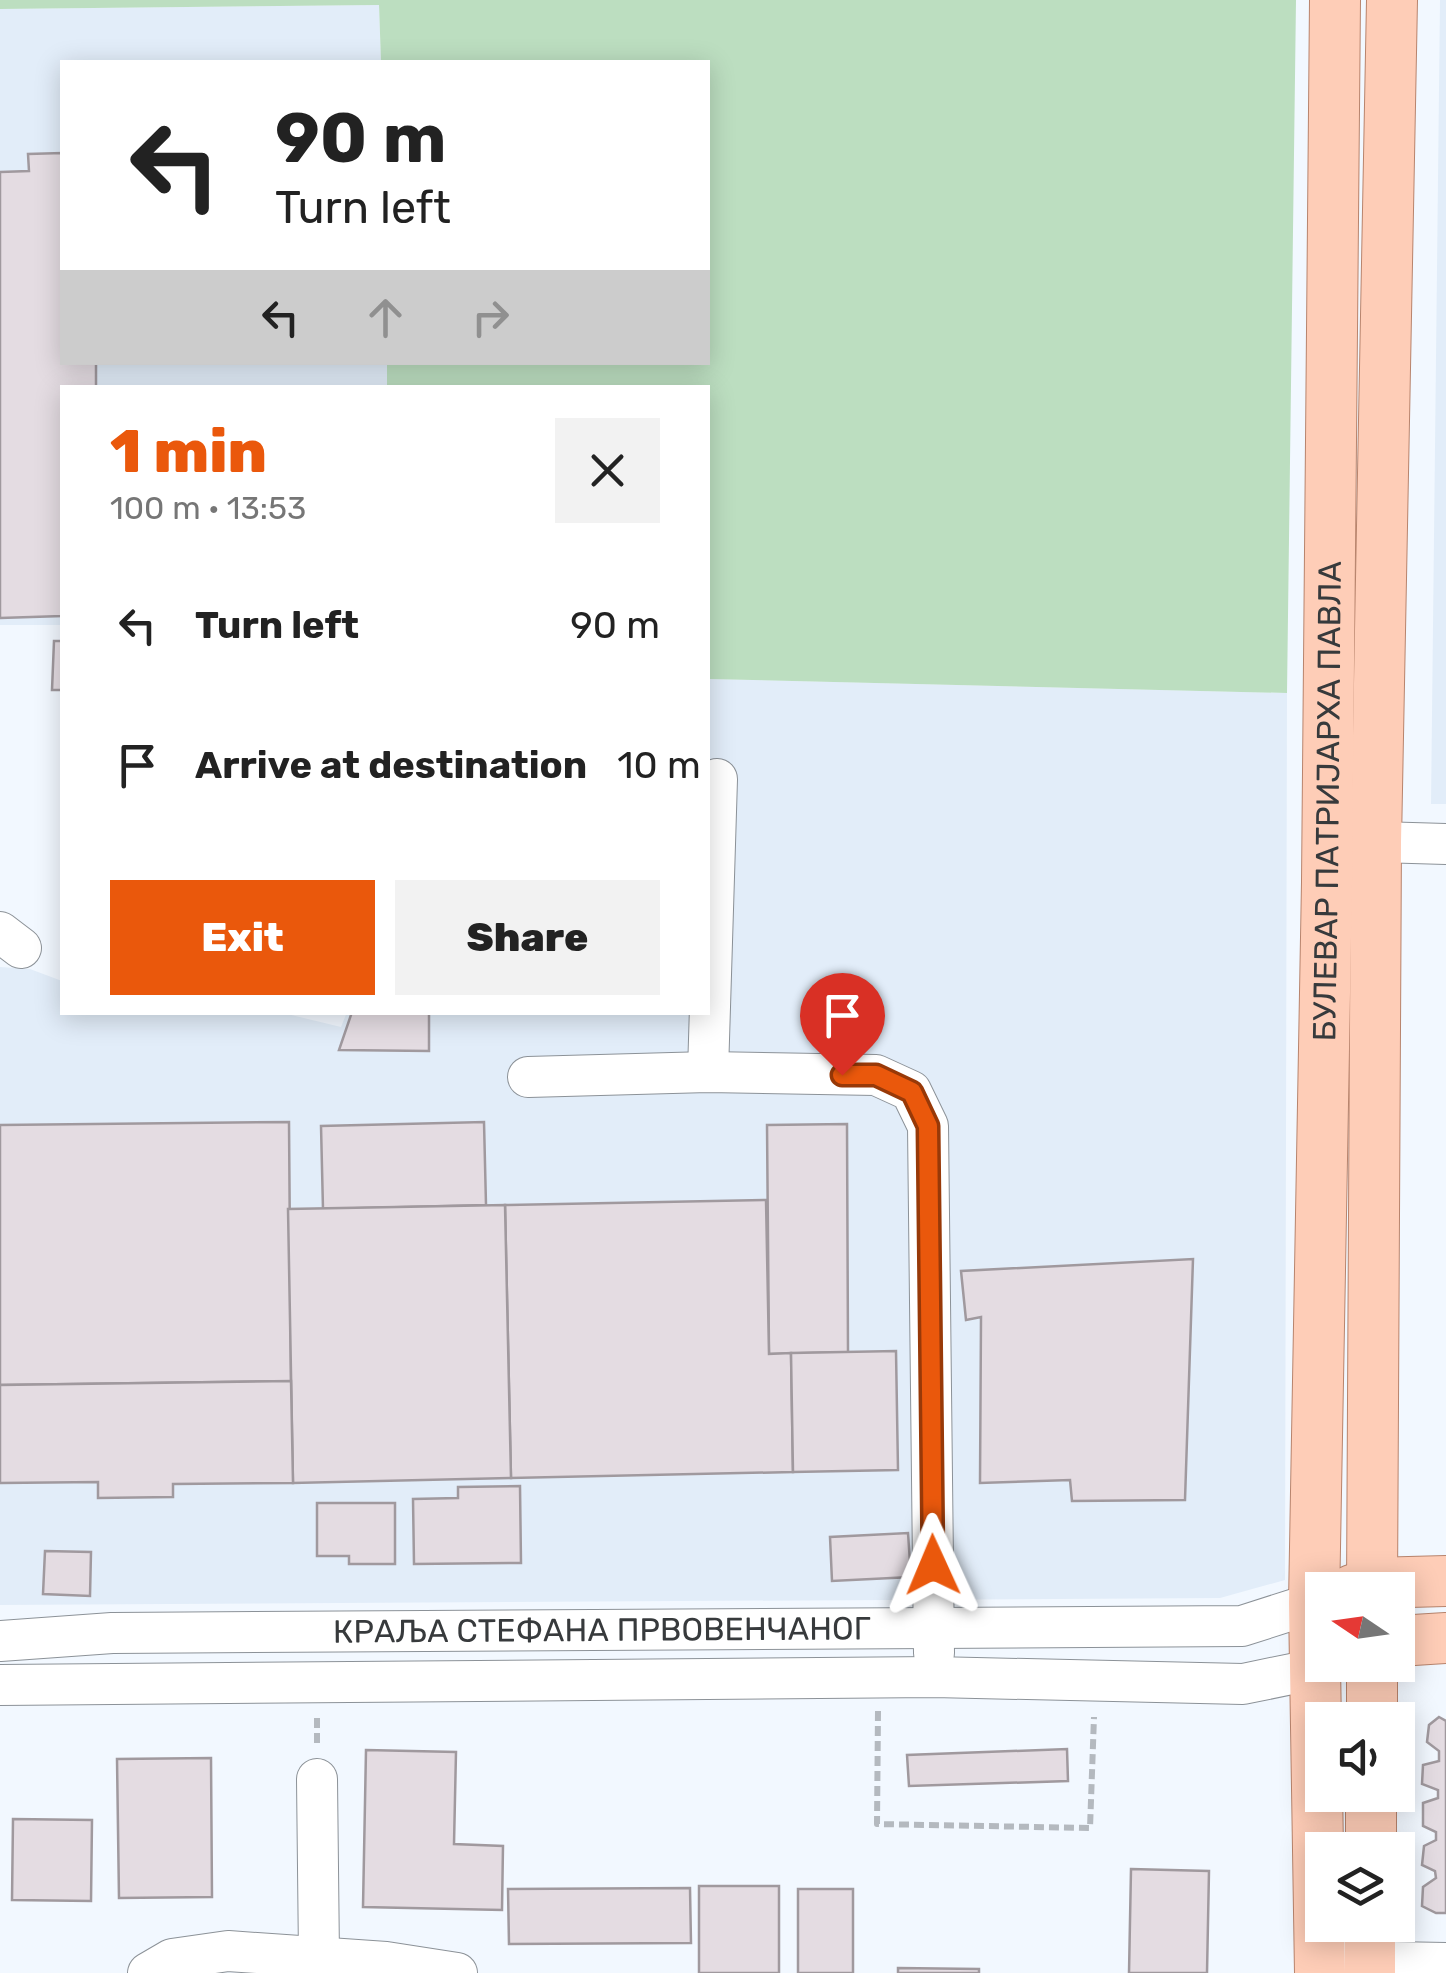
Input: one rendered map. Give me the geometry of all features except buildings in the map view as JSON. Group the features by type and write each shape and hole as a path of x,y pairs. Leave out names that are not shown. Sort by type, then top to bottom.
{"main road":[{"name":"БУЛЕВАР ПАТРИЈАРХА ПАВЛА","path":"1335,0 1327,840 1346,1572"},
{"name":"БУЛЕВАР ПАТРИЈАРХА ПАВЛА","path":"1348,1572 1376,842 1392,0"},
{"path":"1415,1585 1446,1581"},
{"path":"1415,1640 1446,1638"},
{"path":"1320,1967 1321,1682"}],"street":[{"path":"710,1007 717,779"},
{"path":"1327,840 1446,844"},
{"path":"708,1072 710,1015"},
{"path":"528,1077 708,1072 876,1075 912,1092 928,1126 934,1678"},
{"name":"КРАЉА СТЕФАНА ПРВОВЕНЧАНОГ","path":"0,1641 112,1632 1242,1626 1305,1606"},
{"path":"112,1632 114,1684"},
{"name":"КРАЉА СТЕФАНА ПРВОВЕНЧАНОГ","path":"0,1685 878,1678 1243,1684 1305,1670"},
{"path":"317,1779 319,1957"},
{"path":"160,1966 228,1951 386,1962 457,1973"},
{"path":"1320,1967 1370,1953 1446,1963"}],"path":[{"path":"878,1678 878,1824 1090,1828 1095,1681"},
{"path":"317,1682 317,1779"}],"shaded area":[{"path":"1440,0 1446,0 1446,804 1431,804"},
{"path":"379,5 381,60 60,60 60,365 387,365 387,385 60,385 60,625 0,625 0,9"},
{"path":"710,679 1287,693 1285,1580 1220,1598 0,1605 0,967 30,969 60,980 60,1015 291,1015 341,1027 346,1015 710,1015"}],"green space":[{"path":"0,0 1296,0 1287,693 710,679 710,385 387,385 387,365 710,365 710,60 381,60 379,5 0,9"}],"route":[{"path":"842,1075 876,1075 912,1092 928,1126 933,1565"}]}
